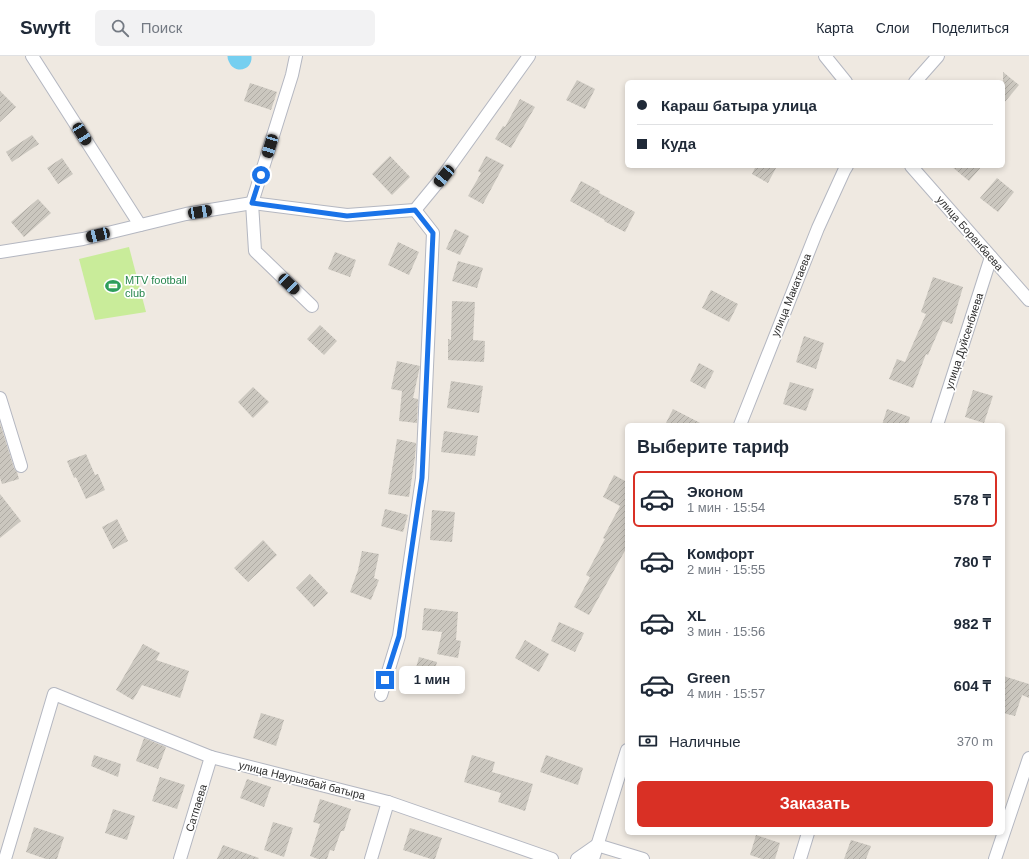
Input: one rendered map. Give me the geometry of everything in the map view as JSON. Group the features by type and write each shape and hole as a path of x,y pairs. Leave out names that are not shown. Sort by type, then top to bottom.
{"street":[{"path":"32,56 140,225"},
{"path":"296,56 292,75 252,203 255,251 312,306"},
{"path":"0,252 83,238 186,214 252,203 347,216 415,210 444,176 529,56"},
{"path":"825,56 844,80"},
{"path":"917,80 938,56"},
{"name":"улица Макатаева","path":"741,423 818,228 846,168"},
{"name":"улица Боранбаева","path":"913,168 1029,300"},
{"path":"381,694 399,636 422,478 433,233 415,210"},
{"name":"улица Дуйсенбиева","path":"938,423 991,257"},
{"path":"0,398 21,466"},
{"name":"улица Наурызбай батыра","path":"5,859 54,694 211,757 388,802 552,859"},
{"path":"593,859 625,756"},
{"name":"Сатпаева","path":"180,859 211,757"},
{"path":"1005,829 1029,758"},
{"path":"371,859 388,802"},
{"path":"800,859 807,835"},
{"path":"995,859 1003,835"},
{"path":"577,859 597,845"},
{"path":"597,845 643,859"}],"green space":[{"name":"MTV football club","path":"129,247 146,312 95,320 79,259"}],"building":[{"path":"1003,72 1019,85 1005,102 1005,80 1003,80"},
{"path":"577,80 595,89 585,109 566,100"},
{"path":"250,83 277,92 271,110 244,101"},
{"path":"0,91 16,107 0,122"},
{"path":"520,99 535,107 511,148 495,139 503,126 505,127"},
{"path":"32,135 39,144 12,162 6,152"},
{"path":"390,156 410,177 392,195 372,174"},
{"path":"486,156 504,165 483,204 468,196 481,173 478,171"},
{"path":"62,158 73,174 58,184 47,168"},
{"path":"755,168 776,168 768,183 752,174"},
{"path":"953,168 980,168 969,181"},
{"path":"997,178 1014,192 998,212 980,198"},
{"path":"581,181 600,191 599,193 635,212 625,232 570,201"},
{"path":"38,199 51,213 24,237 11,222"},
{"path":"455,229 469,236 460,255 446,249"},
{"path":"398,242 419,252 409,275 388,265"},
{"path":"335,252 356,260 350,277 328,269"},
{"path":"458,261 483,268 477,288 452,281"},
{"path":"933,277 963,287 952,324 943,321 928,355 926,354 913,388 889,379 897,359 905,362 926,314 921,312"},
{"path":"711,290 738,304 729,322 702,308"},
{"path":"452,301 475,302 473,340 485,341 484,362 448,360 448,339 451,340"},
{"path":"320,325 337,341 324,355 307,339"},
{"path":"804,336 824,343 816,369 796,362"},
{"path":"397,361 420,366 413,398 418,399 417,423 399,421 402,391 391,389"},
{"path":"699,363 714,371 705,389 690,381"},
{"path":"451,381 483,386 479,413 447,408"},
{"path":"790,382 814,389 806,411 783,404"},
{"path":"253,387 269,402 253,418 238,402"},
{"path":"973,390 993,396 984,423 965,417"},
{"path":"673,409 700,423 666,423"},
{"path":"887,409 910,417 908,423 883,423"},
{"path":"0,423 14,468 19,479 2,484 0,478"},
{"path":"444,431 478,436 475,456 441,452"},
{"path":"397,439 416,443 409,497 388,494"},
{"path":"86,454 95,475 98,474 105,490 86,499 76,477 74,478 67,461"},
{"path":"614,475 625,481 625,551 589,615 574,607 590,577 586,575 620,506 603,497"},
{"path":"0,494 21,521 0,538"},
{"path":"385,509 408,515 403,532 381,526"},
{"path":"432,510 455,512 452,542 430,540"},
{"path":"117,519 128,541 113,549 102,527"},
{"path":"263,540 277,555 248,582 234,568"},
{"path":"362,551 379,554 374,578 379,580 371,600 350,592 358,570"},
{"path":"310,574 328,593 314,607 296,588"},
{"path":"424,608 458,612 456,640 461,641 458,658 437,654 442,632 422,630"},
{"path":"559,622 584,633 575,652 551,641"},
{"path":"525,640 549,654 539,672 515,658"},
{"path":"143,644 160,653 156,660 189,671 180,698 142,685 133,700 116,690"},
{"path":"419,657 437,662 431,684 413,679"},
{"path":"1005,677 1029,684 1029,698 1022,695 1015,716 1005,714"},
{"path":"261,713 284,720 276,746 253,738"},
{"path":"144,738 166,747 158,769 136,761"},
{"path":"94,755 121,764 118,777 91,766"},
{"path":"472,755 495,762 492,772 533,784 525,811 498,802 501,793 464,782"},
{"path":"546,755 583,768 578,785 540,772"},
{"path":"160,777 185,785 177,809 152,801"},
{"path":"247,779 271,787 264,807 240,798"},
{"path":"320,799 351,809 344,831 341,831 334,851 330,850 327,859 318,859 310,856 320,824 313,822"},
{"path":"113,809 135,816 127,840 105,833"},
{"path":"273,822 293,828 284,857 264,850"},
{"path":"34,827 64,837 57,859 46,859 26,852"},
{"path":"410,828 442,838 435,859 403,850"},
{"path":"756,835 780,843 775,859 762,859 750,855"},
{"path":"851,840 871,846 866,859 844,859"},
{"path":"223,845 259,858 217,859"}],"place":[{"name":"MTV football club","path":"113,286"}],"route":[{"path":"261,175 252,203 347,216 415,210 433,233 422,478 399,636 385,680"}]}
